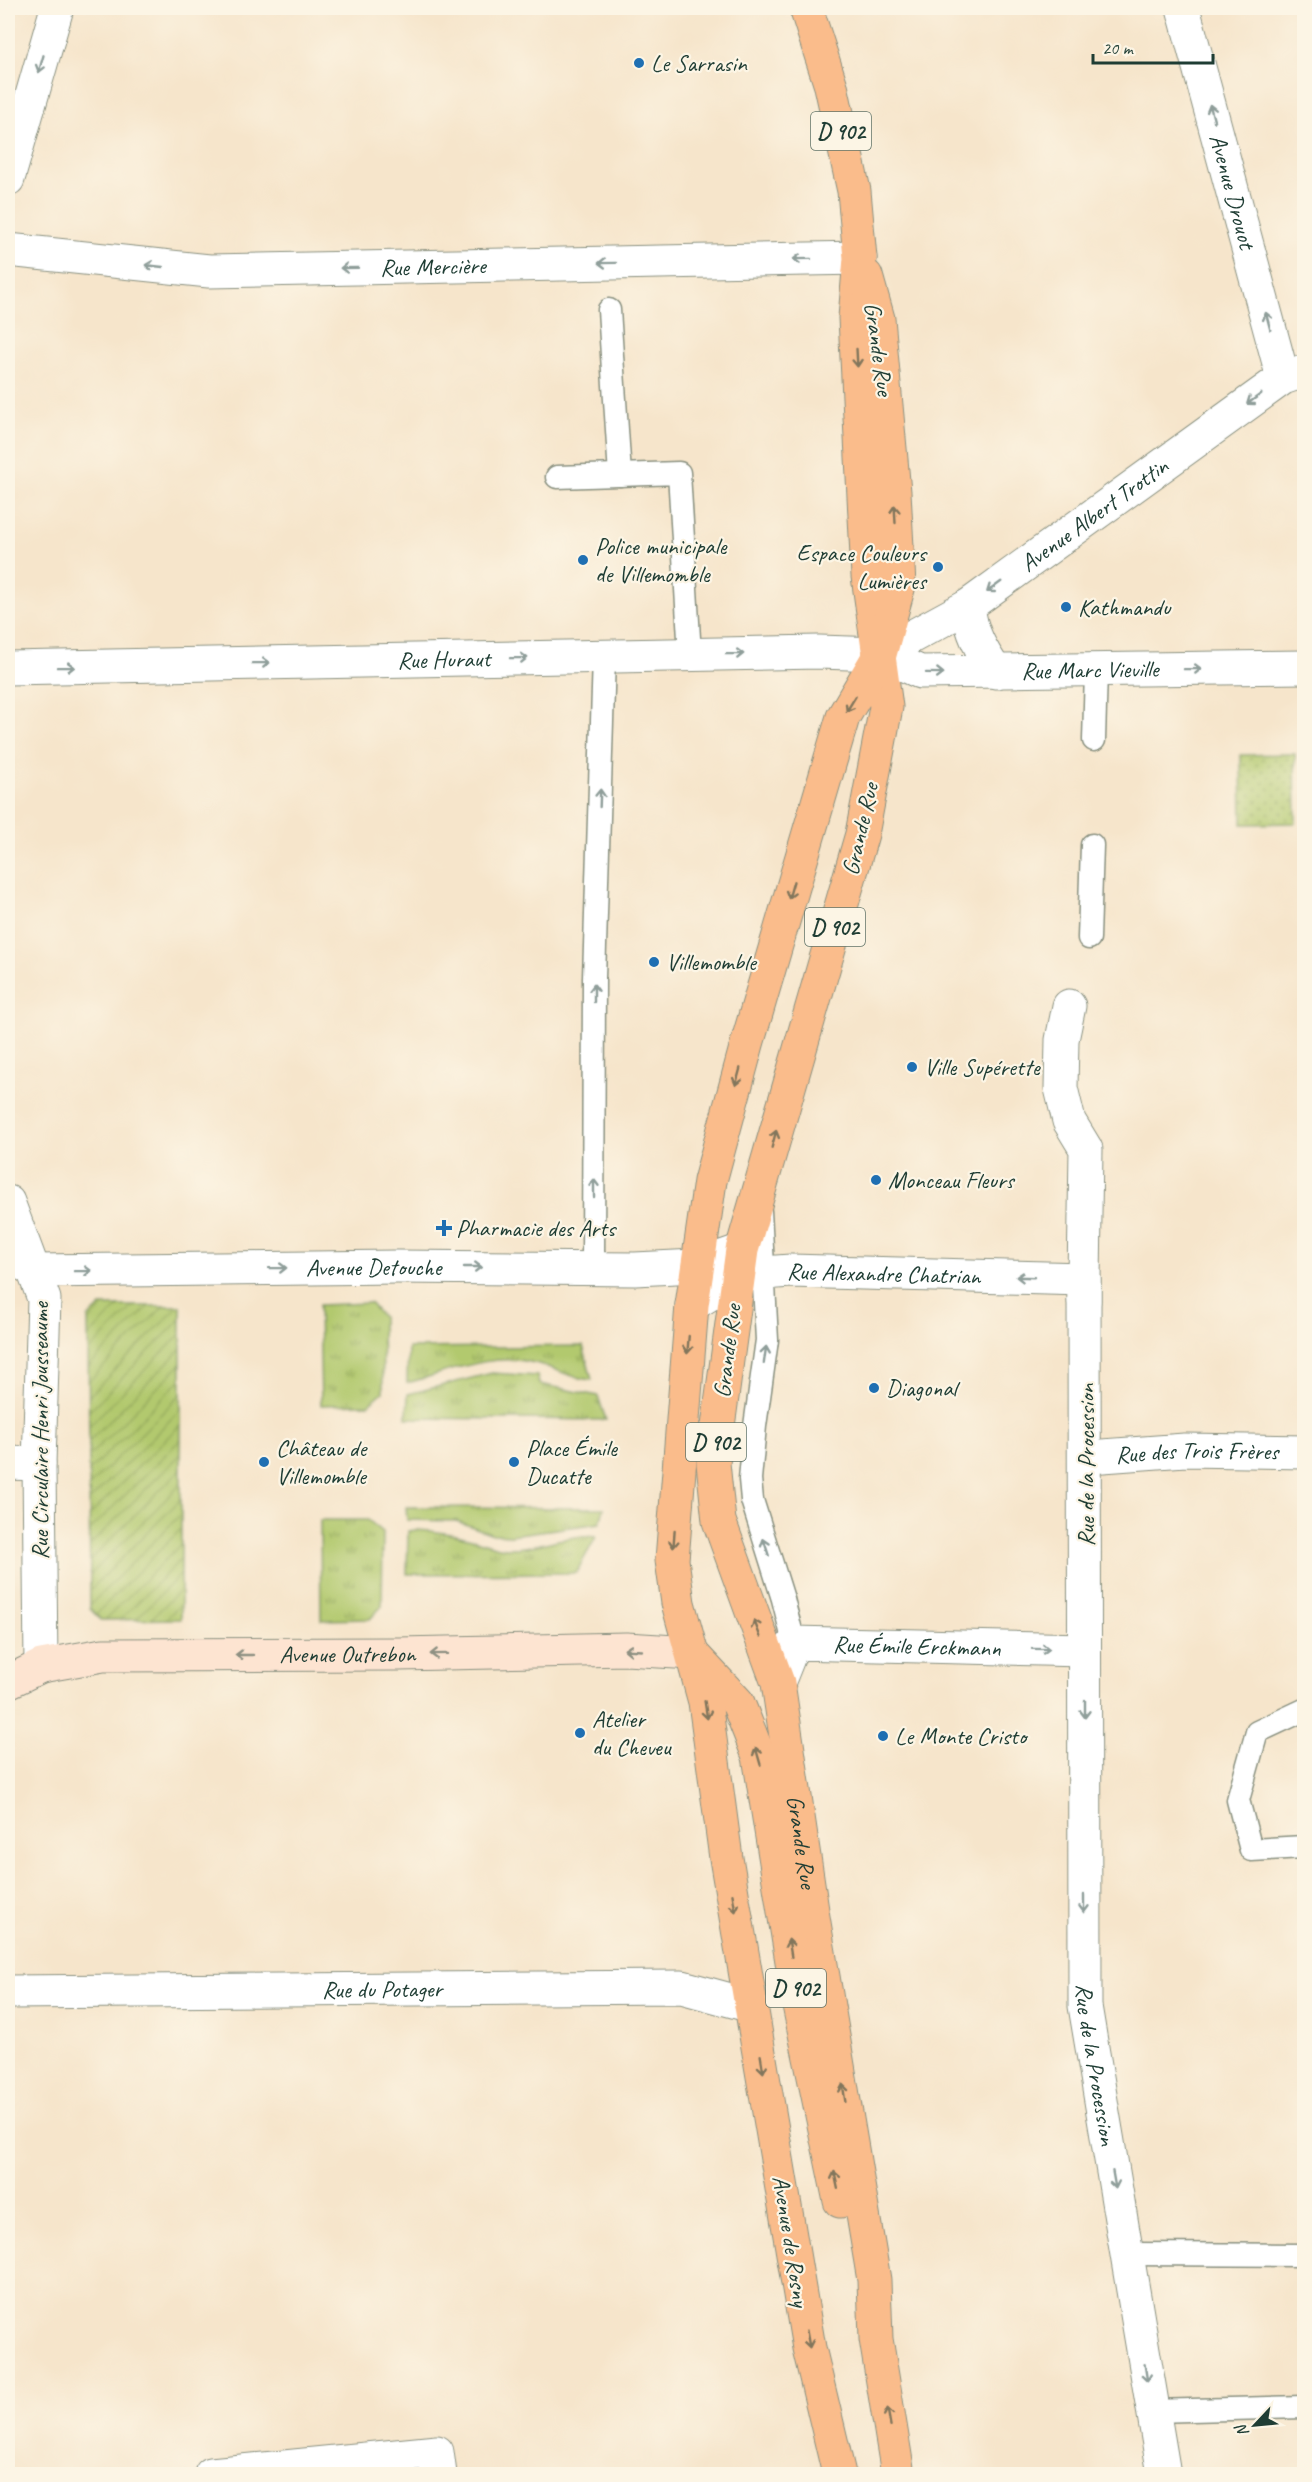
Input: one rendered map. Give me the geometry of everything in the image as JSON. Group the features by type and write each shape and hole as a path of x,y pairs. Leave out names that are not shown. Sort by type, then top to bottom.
{"main road":[{"name":"Grande Rue","path":"806,8 818,40 854,191 861,258 855,318 868,576 886,707 862,834 759,1195 713,1463 719,1521 778,1683 808,1884 874,2280 876,2338"},
{"name":"Grande Rue","path":"752,2006 726,1858 705,1702 678,1603 672,1560 692,1305 710,1181 820,789 843,717 880,654"},
{"name":"Avenue Outrebon","path":"8,1682 41,1666 103,1655 399,1654 626,1649 692,1653"},
{"name":"Grande Rue","path":"692,1653 738,1703 759,1756 799,2005 857,2282 876,2338"},
{"name":"Avenue de Rosny","path":"752,2006 809,2348 839,2475"},
{"name":"D 902","path":"876,2338 898,2475"}],"street":[{"path":"8,179 57,8"},
{"name":"Avenue Drouot","path":"1183,8 1294,374"},
{"name":"Rue Mercière","path":"8,250 209,271 861,258"},
{"name":"Avenue Albert Trottin","path":"880,654 968,606 1294,374"},
{"path":"968,606 971,628 978,647 996,672"},
{"name":"Rue Huraut","path":"8,668 690,655 880,654"},
{"name":"Rue Marc Vieville","path":"880,654 920,672 1305,667"},
{"name":"Rue de la Procession","path":"1069,1005 1062,1040 1061,1089 1069,1121 1086,1149 1084,1279 1085,2006 1164,2475"},
{"name":"Rue Circulaire Henri Jousseaume","path":"8,1202 21,1263 44,1299 23,1464 41,1666"},
{"name":"Avenue Detouche","path":"21,1263 397,1267 747,1267"},
{"path":"692,1305 747,1267"},
{"name":"Rue Alexandre Chatrian","path":"747,1267 1084,1279"},
{"name":"Rue de la Procession","path":"1084,1279 1089,1457 1084,1650"},
{"name":"Rue des Trois Frères","path":"1089,1457 1185,1450 1305,1452"},
{"path":"778,1683 794,1643"},
{"name":"Rue Émile Erckmann","path":"794,1643 1084,1650"},
{"name":"Rue du Potager","path":"8,1992 682,1987 752,2006"},
{"path":"211,2475 437,2452 440,2475"}],"lane":[{"path":"609,310 620,475"},
{"path":"557,477 680,473 690,655"},
{"path":"593,1268 594,978 604,657"},
{"path":"1094,740 1096,671"},
{"path":"1089,938 1092,845"},
{"path":"747,1267 767,1340 755,1426 751,1490 754,1512 783,1599 794,1643"},
{"path":"1305,1710 1257,1732 1238,1800 1251,1850 1305,1847"},
{"path":"1126,2254 1305,2255"},
{"path":"1152,2411 1305,2407"}],"green space":[{"path":"1295,754 1296,823 1242,824 1241,755"},
{"path":"370,1303 382,1317 383,1392 369,1404 321,1405 319,1305"},
{"path":"101,1306 181,1306 181,1619 101,1620 90,1609 88,1318"},
{"path":"583,1346 592,1380 535,1363 501,1360 470,1365 407,1383 408,1348"},
{"path":"492,1373 537,1376 539,1384 598,1396 606,1420 407,1418 408,1394"},
{"path":"406,1507 604,1508 600,1523 511,1535 493,1534 456,1521 407,1520"},
{"path":"320,1520 368,1520 383,1532 382,1606 370,1619 321,1620"},
{"path":"408,1531 452,1534 508,1548 519,1548 574,1537 596,1537 576,1573 407,1574"}],"place":[{"name":"Le Sarrasin","path":"639,63"},
{"name":"Police municipale de Villemomble","path":"583,560"},
{"name":"Espace Couleurs Lumières","path":"938,567"},
{"name":"Kathmandu","path":"1066,607"},
{"name":"Villemomble","path":"654,962"},
{"name":"Ville Supérette","path":"912,1067"},
{"name":"Monceau Fleurs","path":"876,1180"},
{"name":"Pharmacie des Arts","path":"444,1228"},
{"name":"Diagonal","path":"874,1388"},
{"name":"Château de Villemomble","path":"264,1462"},
{"name":"Place Émile Ducatte","path":"514,1462"},
{"name":"Atelier du Cheveu","path":"580,1733"},
{"name":"Le Monte Cristo","path":"883,1736"}]}
